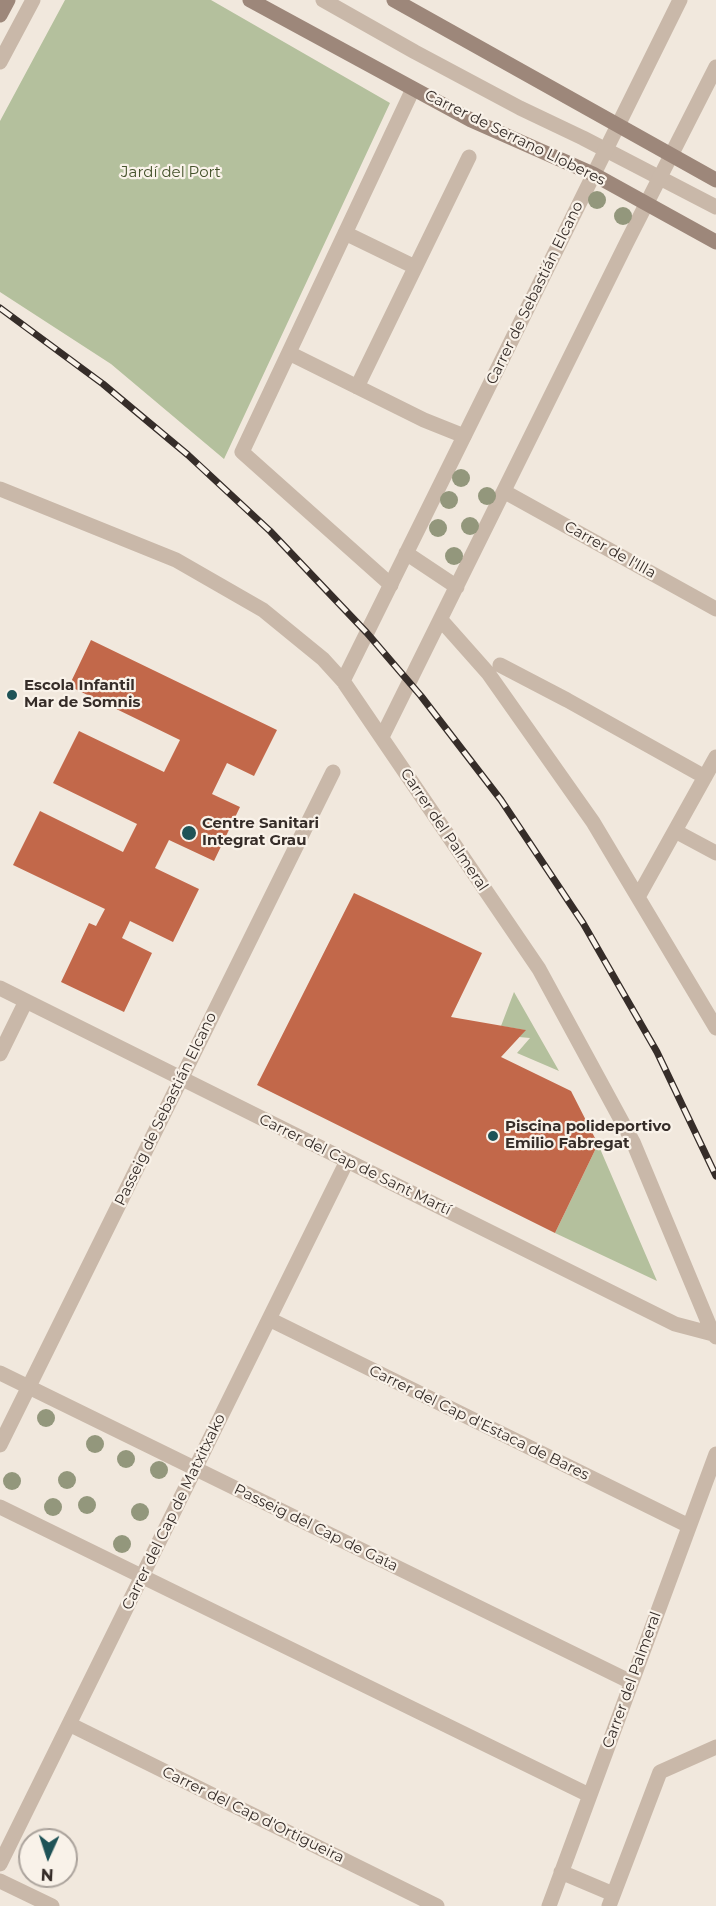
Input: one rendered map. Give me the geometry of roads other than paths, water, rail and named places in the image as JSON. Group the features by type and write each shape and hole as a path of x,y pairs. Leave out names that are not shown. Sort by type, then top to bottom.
{"street":[{"path":"0,62 33,0"},
{"name":"Carrer de Serrano Lloberes","path":"250,0 471,120 593,174 716,242"},
{"name":"Carrer de Serrano Lloberes","path":"323,0 520,108 606,149 716,207"},
{"path":"393,0 716,180"},
{"name":"Carrer de Sebastián Elcano","path":"343,681 680,0"},
{"path":"382,737 716,67"},
{"path":"391,585 242,452 413,89"},
{"path":"357,387 469,157"},
{"path":"345,233 415,267"},
{"path":"289,353 424,420 464,436"},
{"name":"Carrer del Palmeral","path":"0,489 176,561 263,610 323,659 343,681 539,969 633,1142 714,1336"},
{"name":"Carrer de l'Illa","path":"505,492 716,609"},
{"path":"406,553 457,587"},
{"path":"441,620 488,673 593,822 716,1028"},
{"path":"500,665 705,777"},
{"path":"638,897 716,758"},
{"name":"Passeig de Sebastián Elcano","path":"0,1445 333,772"},
{"path":"675,831 716,853"},
{"name":"Carrer del Cap de Sant Martí","path":"0,988 675,1324 714,1336"},
{"path":"0,1054 26,1001"},
{"name":"Carrer del Cap de Matxitxako","path":"0,1864 347,1161"},
{"name":"Carrer del Cap d'Estaca de Bares","path":"269,1319 689,1526"},
{"name":"Passeig del Cap de Gata","path":"0,1373 631,1682"},
{"name":"Carrer del Palmeral","path":"549,1906 716,1454"},
{"path":"0,1507 590,1795"},
{"name":"Carrer del Cap d'Ortigueira","path":"69,1724 437,1906"},
{"path":"561,1872 611,1900 660,1772 716,1747"},
{"path":"0,1881 52,1906"}],"railway":[{"path":"0,308 103,384 188,455 270,531 367,633 421,696 501,800 583,923 657,1052 716,1176"}],"place":[{"name":"Escola Infantil Mar de Somnis","path":"12,695"},
{"name":"Centre Sanitari Integrat Grau","path":"189,833"},
{"name":"Piscina polideportivo Emilio Fabregat","path":"493,1136"}],"park label":[{"name":"Jardí del Port","path":"171,173"}]}
